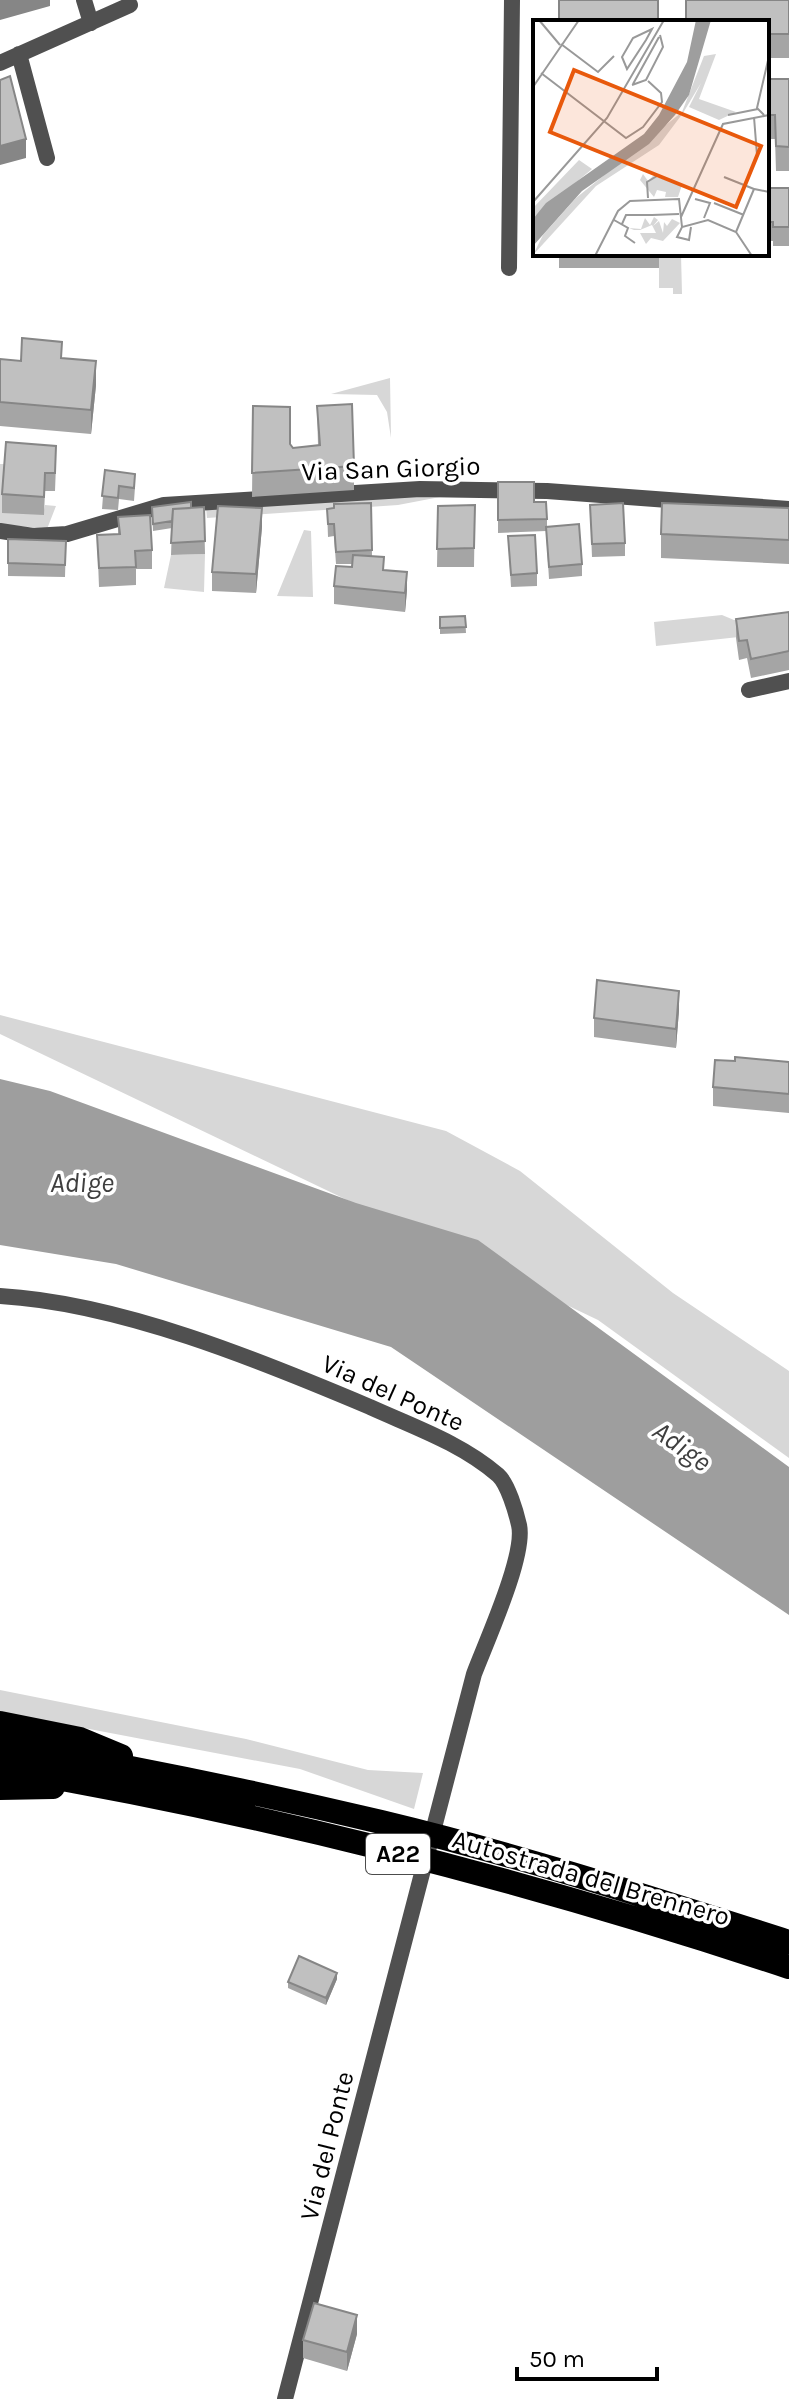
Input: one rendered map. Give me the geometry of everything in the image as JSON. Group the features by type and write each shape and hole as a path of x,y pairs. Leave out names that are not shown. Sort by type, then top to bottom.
{"highway":[{"path":"0,1723 80,1739 147,1771"},
{"name":"Autostrada del Brennero","path":"0,1744 147,1771 383,1823 553,1869 789,1942"},
{"name":"Autostrada del Brennero","path":"0,1768 257,1820 513,1882 789,1967"},
{"path":"0,1788 30,1790 78,1784"}],"street":[{"path":"84,0 91,23"},
{"path":"509,268 512,0"},
{"path":"0,63 130,5"},
{"path":"19,54 47,158"},
{"name":"Via San Giorgio","path":"0,531 33,536 67,534 164,505 420,489 547,491 789,509"},
{"path":"749,690 789,681"},
{"name":"Via del Ponte","path":"0,1296 33,1298 98,1311 258,1360 454,1443 500,1476 520,1527 515,1565 474,1674 285,2399"}],"shaded area":[{"path":"659,256 681,256 682,294 673,294 673,288 659,288"},
{"path":"390,378 391,438 387,412 377,395 331,394"},
{"path":"0,464 6,464 43,515 45,505 56,506 47,529 0,524"},
{"path":"365,496 440,497 398,505 207,518 206,508"},
{"path":"304,530 311,531 313,597 277,596"},
{"path":"205,554 204,592 164,588 171,555"},
{"path":"722,615 734,620 789,615 748,636 656,646 654,622"},
{"path":"0,1015 446,1131 520,1171 673,1293 789,1371 789,1458 598,1320 0,1034"},
{"path":"0,1690 246,1739 368,1770 423,1773 414,1809 300,1769 0,1712"}],"water":[{"name":"Adige","path":"0,1079 50,1091 356,1203 478,1240 789,1467 789,1615 391,1347 116,1264 0,1245"}],"building":[{"path":"559,0 658,0 658,20 559,20"},
{"path":"686,0 789,0 789,34 769,34 769,20 686,20"},
{"path":"10,76 26,139 0,146 0,80"},
{"path":"769,79 789,79 789,147 776,146 775,115 769,115"},
{"path":"769,188 789,188 789,227 773,227 773,222 769,222"},
{"path":"22,338 62,342 61,358 96,361 91,410 0,402 0,359 21,361"},
{"path":"352,404 354,466 252,473 253,406 290,407 290,444 293,448 320,445 317,406"},
{"path":"6,442 56,446 55,473 45,473 44,497 2,494"},
{"path":"105,470 135,474 134,488 119,486 118,498 102,496"},
{"path":"498,482 534,482 534,502 546,502 547,519 498,520"},
{"path":"191,502 191,508 173,509 172,521 153,524 152,507"},
{"path":"371,503 372,550 336,552 334,524 328,524 327,509 334,508 334,504"},
{"path":"623,503 625,543 592,544 590,505"},
{"path":"662,503 789,508 789,540 661,534"},
{"path":"475,505 474,548 437,549 438,506"},
{"path":"218,506 262,508 256,574 212,572"},
{"path":"204,507 205,541 171,543 173,509"},
{"path":"150,515 152,550 135,551 136,567 99,568 97,535 120,534 118,517"},
{"path":"579,524 582,564 549,567 546,527"},
{"path":"535,535 537,573 511,575 508,536"},
{"path":"8,539 66,541 65,565 8,563"},
{"path":"353,555 384,557 383,570 407,572 405,593 334,586 336,566 352,567"},
{"path":"789,612 789,651 751,659 747,640 739,641 736,619"},
{"path":"465,616 466,627 440,628 440,617"},
{"path":"597,980 679,991 676,1029 594,1018"},
{"path":"735,1057 789,1062 789,1094 713,1087 715,1060 735,1061"},
{"path":"299,1956 337,1973 326,1998 288,1982"},
{"path":"314,2303 357,2315 347,2352 303,2340"}]}
